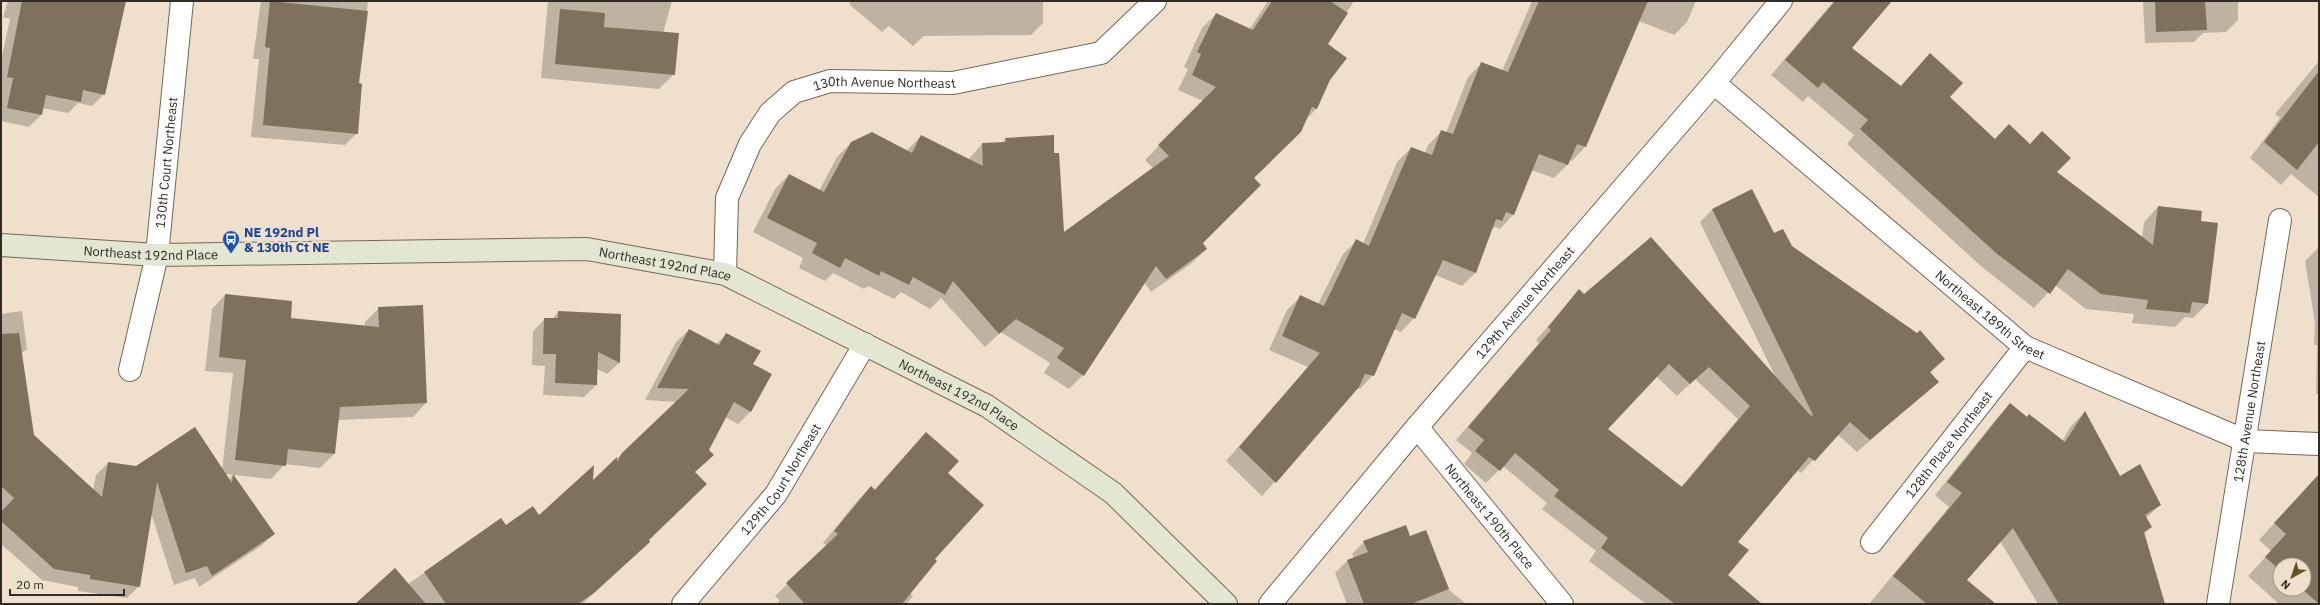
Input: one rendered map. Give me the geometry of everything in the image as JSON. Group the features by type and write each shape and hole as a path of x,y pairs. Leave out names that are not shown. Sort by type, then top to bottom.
{"main road":[{"name":"Northeast 192nd Place","path":"1,245 157,256 587,249 725,274 987,406 1113,493 1226,604"}],"street":[{"name":"130th Court Northeast","path":"130,370 157,256 182,1"},
{"name":"130th Avenue Northeast","path":"725,274 727,198 750,144 770,113 794,92 830,81 953,83 1101,52 1156,1"},
{"name":"129th Avenue Northeast","path":"1270,604 1417,427 1714,83 1781,1"},
{"name":"Northeast 189th Street","path":"1714,83 2025,347 2246,441 2319,444"},
{"name":"128th Avenue Northeast","path":"2218,604 2246,441 2280,220"},
{"name":"129th Court Northeast","path":"683,604 776,494 864,344"},
{"name":"128th Place Northeast","path":"1872,542 2025,347"},
{"name":"Northeast 190th Place","path":"1417,427 1562,604"}],"building":[{"path":"22,1 126,1 105,95 83,90 81,102 46,95 42,115 7,108 13,78 7,77"},
{"path":"270,1 368,11 359,83 362,84 358,134 263,125 270,48 265,47"},
{"path":"1272,1 1330,1 1348,13 1328,44 1347,58 1330,80 1317,109 1312,107 1301,132 1254,178 1261,185 1203,243 1207,249 1166,279 1156,266 1084,376 1057,358 1064,348 1016,319 999,334 953,281 945,295 913,277 909,285 881,271 879,276 845,258 840,268 812,253 817,243 767,218 789,174 824,192 851,142 872,132 912,153 921,135 983,166 982,143 1006,142 1005,138 1054,135 1054,153 1059,153 1064,232 1169,156 1158,145 1216,87 1192,75 1201,54 1197,52 1216,13 1253,30"},
{"path":"1539,1 1648,1 1586,147 1577,144 1568,165 1539,154 1514,215 1506,212 1502,221 1496,219 1476,273 1443,260 1415,319 1402,313 1374,376 1365,374 1359,387 1276,483 1239,447 1320,353 1282,336 1300,295 1324,306 1356,239 1369,246 1411,147 1432,155 1441,130 1453,134 1481,62 1508,72"},
{"path":"1835,1 1892,1 1852,48 1901,86 1930,53 1963,83 1950,97 1995,139 2009,124 2030,144 2042,131 2071,158 2057,172 2153,245 2158,206 2202,211 2201,221 2218,223 2208,304 2192,302 2190,313 2146,309 2148,300 2101,294 2068,269 2050,294 1996,253 1860,129 1868,120 1823,82 1818,88 1785,60"},
{"path":"2155,1 2205,1 2207,30 2156,32"},
{"path":"560,9 605,13 604,27 679,33 675,75 555,64"},
{"path":"2319,71 2319,142 2297,170 2264,142"},
{"path":"1752,189 1774,233 1783,229 1792,246 1917,333 1920,330 1945,359 1930,372 1939,382 1870,440 1850,422 1815,461 1809,457 1738,542 1749,550 1728,575 1762,604 1675,604 1601,548 1608,538 1554,496 1559,490 1515,453 1500,471 1475,451 1484,440 1468,427 1551,330 1548,327 1579,289 1584,294 1651,237 1811,416 1813,415 1712,209","holes":["1669,364 1690,384 1709,367 1750,406 1682,487 1608,429"]},
{"path":"225,294 292,301 291,318 379,327 378,307 423,305 427,403 340,407 335,454 288,449 286,466 235,460 246,360 219,357"},
{"path":"558,311 621,314 620,363 598,352 597,385 555,383 556,354 543,354 544,318 558,318"},
{"path":"689,329 719,345 726,333 761,351 753,364 772,374 751,412 734,402 709,450 714,455 695,472 707,484 649,540 650,542 594,593 578,604 446,604 424,572 501,518 506,525 533,506 539,515 594,465 593,480 617,457 617,462 622,453 689,389 657,388"},
{"path":"19,333 34,435 102,497 108,462 136,466 195,427 232,483 233,474 275,534 212,576 207,566 186,573 157,482 140,587 90,579 90,575 54,569 1,521 1,512 14,498 1,486 1,334"},
{"path":"2010,403 2027,417 2029,414 2065,442 2085,411 2120,476 2140,464 2161,505 2145,515 2152,527 2144,532 2165,604 2059,604 2013,528 1967,580 1996,604 1927,604 1893,576 1962,493 1947,482"},
{"path":"926,432 959,461 948,473 984,505 935,559 937,561 902,604 805,604 786,583 838,534 834,531 871,486 875,490"},
{"path":"2319,474 2319,604 2311,597 2312,557 2272,557 2272,563 2265,557 2286,534 2274,523"},
{"path":"1406,525 1410,536 1426,530 1449,589 1411,604 1364,604 1347,560 1368,552 1363,541"},
{"path":"395,568 426,604 355,604"}],"place":[{"name":"NE 192nd Pl & 130th Ct NE","path":"231,254"}]}
